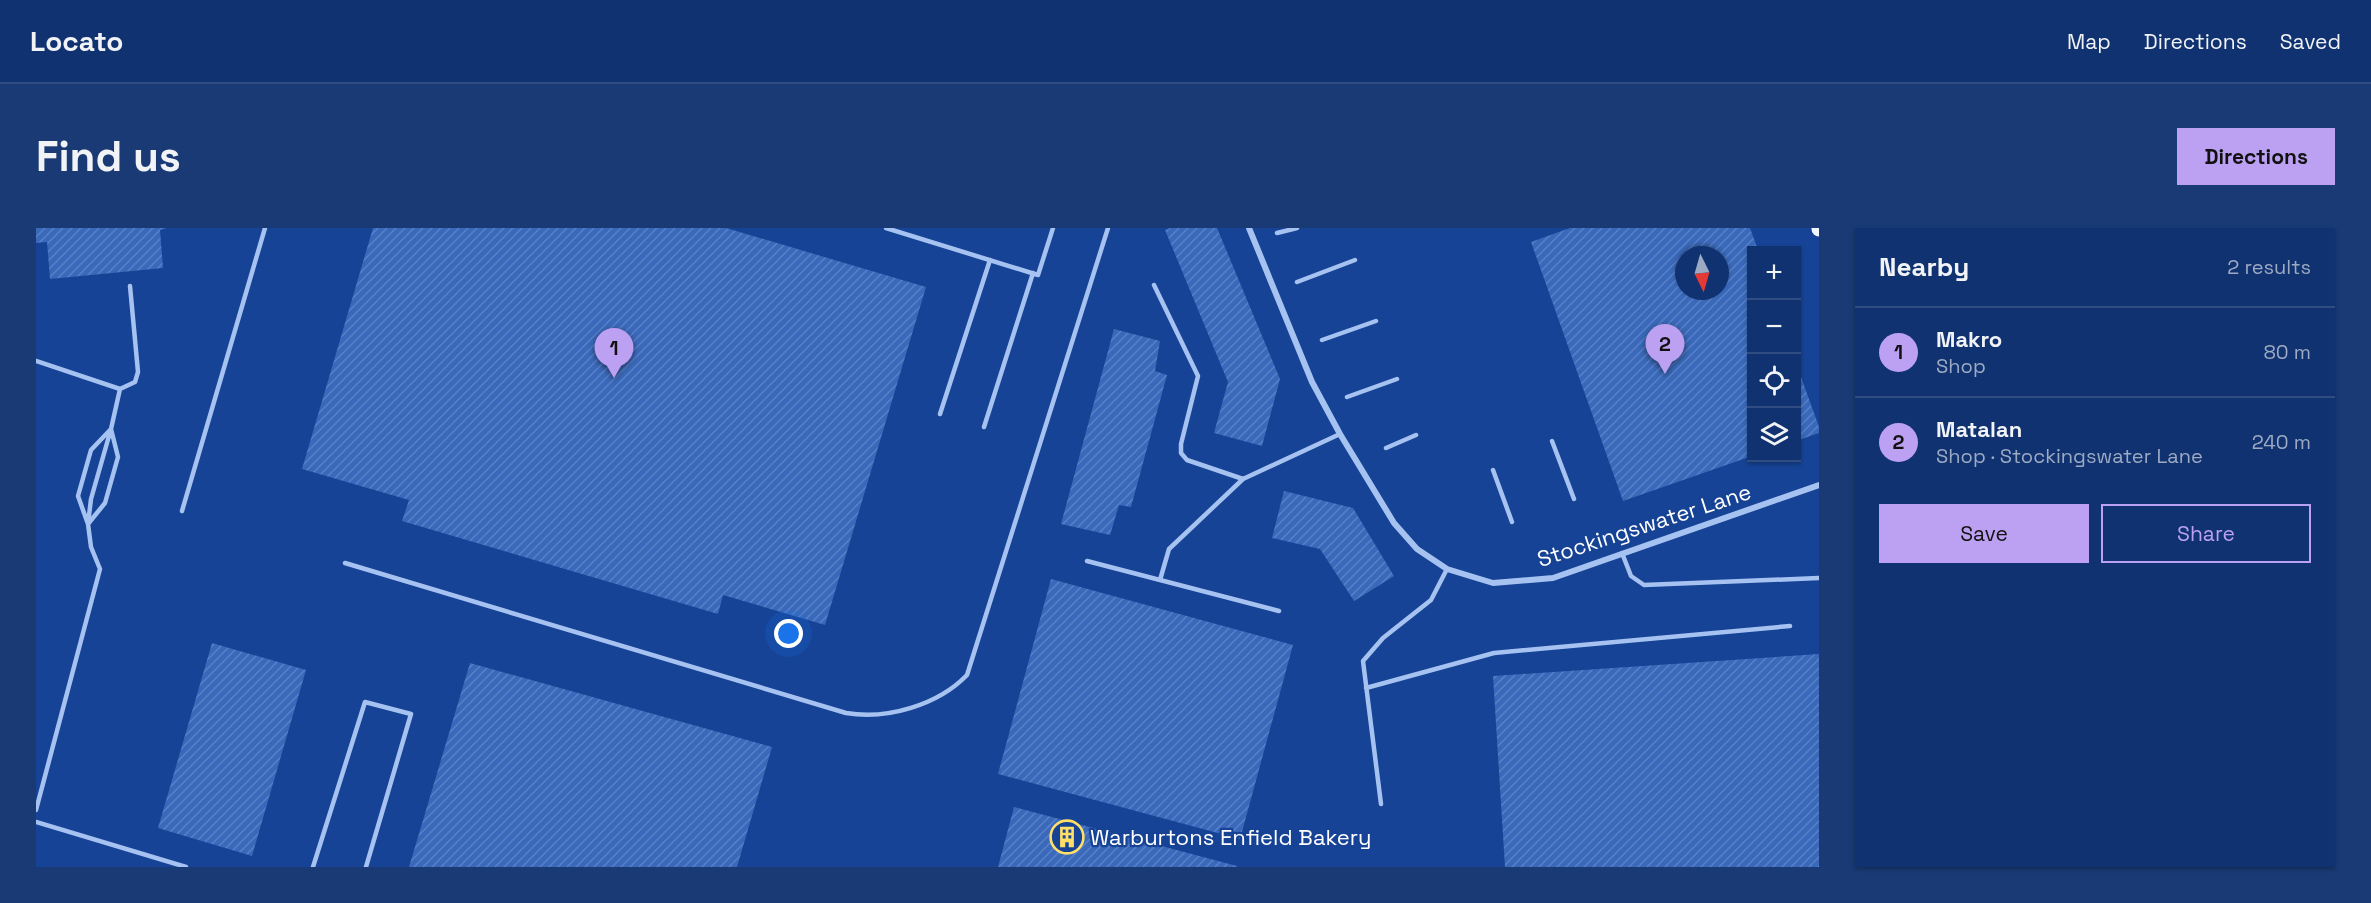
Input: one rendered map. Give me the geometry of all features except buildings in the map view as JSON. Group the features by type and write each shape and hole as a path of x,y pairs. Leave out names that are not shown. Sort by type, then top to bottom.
{"street":[{"name":"Stockingswater Lane","path":"1249,228 1312,382 1340,434 1394,523 1417,549 1447,569 1493,583 1553,578 1819,485"}],"lane":[{"path":"182,511 265,228"},
{"path":"886,228 1038,275 1053,228"},
{"path":"345,563 846,713 874,716 917,706 948,691 966,675 1108,228"},
{"path":"1277,233 1297,228"},
{"path":"940,414 990,260"},
{"path":"1297,282 1355,260"},
{"path":"984,427 1033,273"},
{"path":"1154,285 1198,376 1181,453 1187,460 1243,479"},
{"path":"36,361 120,389 135,382 138,372 130,286"},
{"path":"1322,340 1376,321"},
{"path":"1347,397 1397,379"},
{"path":"88,524 91,499 120,389"},
{"path":"88,524 105,503 118,457 111,429"},
{"path":"36,810 100,569 91,547 88,524 78,496 91,450 111,429"},
{"path":"1160,580 1169,549 1243,479 1340,434"},
{"path":"1386,448 1416,435"},
{"path":"1552,441 1574,499"},
{"path":"1493,470 1512,522"},
{"path":"1622,554 1631,576 1644,585 1819,578"},
{"path":"1087,561 1279,611"},
{"path":"1381,804 1363,661 1383,638 1431,600 1447,569"},
{"path":"1366,688 1494,653 1790,626"},
{"path":"313,867 365,702 411,714 366,867"},
{"path":"36,822 186,867"}],"place":[{"name":"Matalan","path":"1665,374"},
{"name":"Makro","path":"614,378"},
{"name":"Warburtons Enfield Bakery","path":"1067,837"}]}
